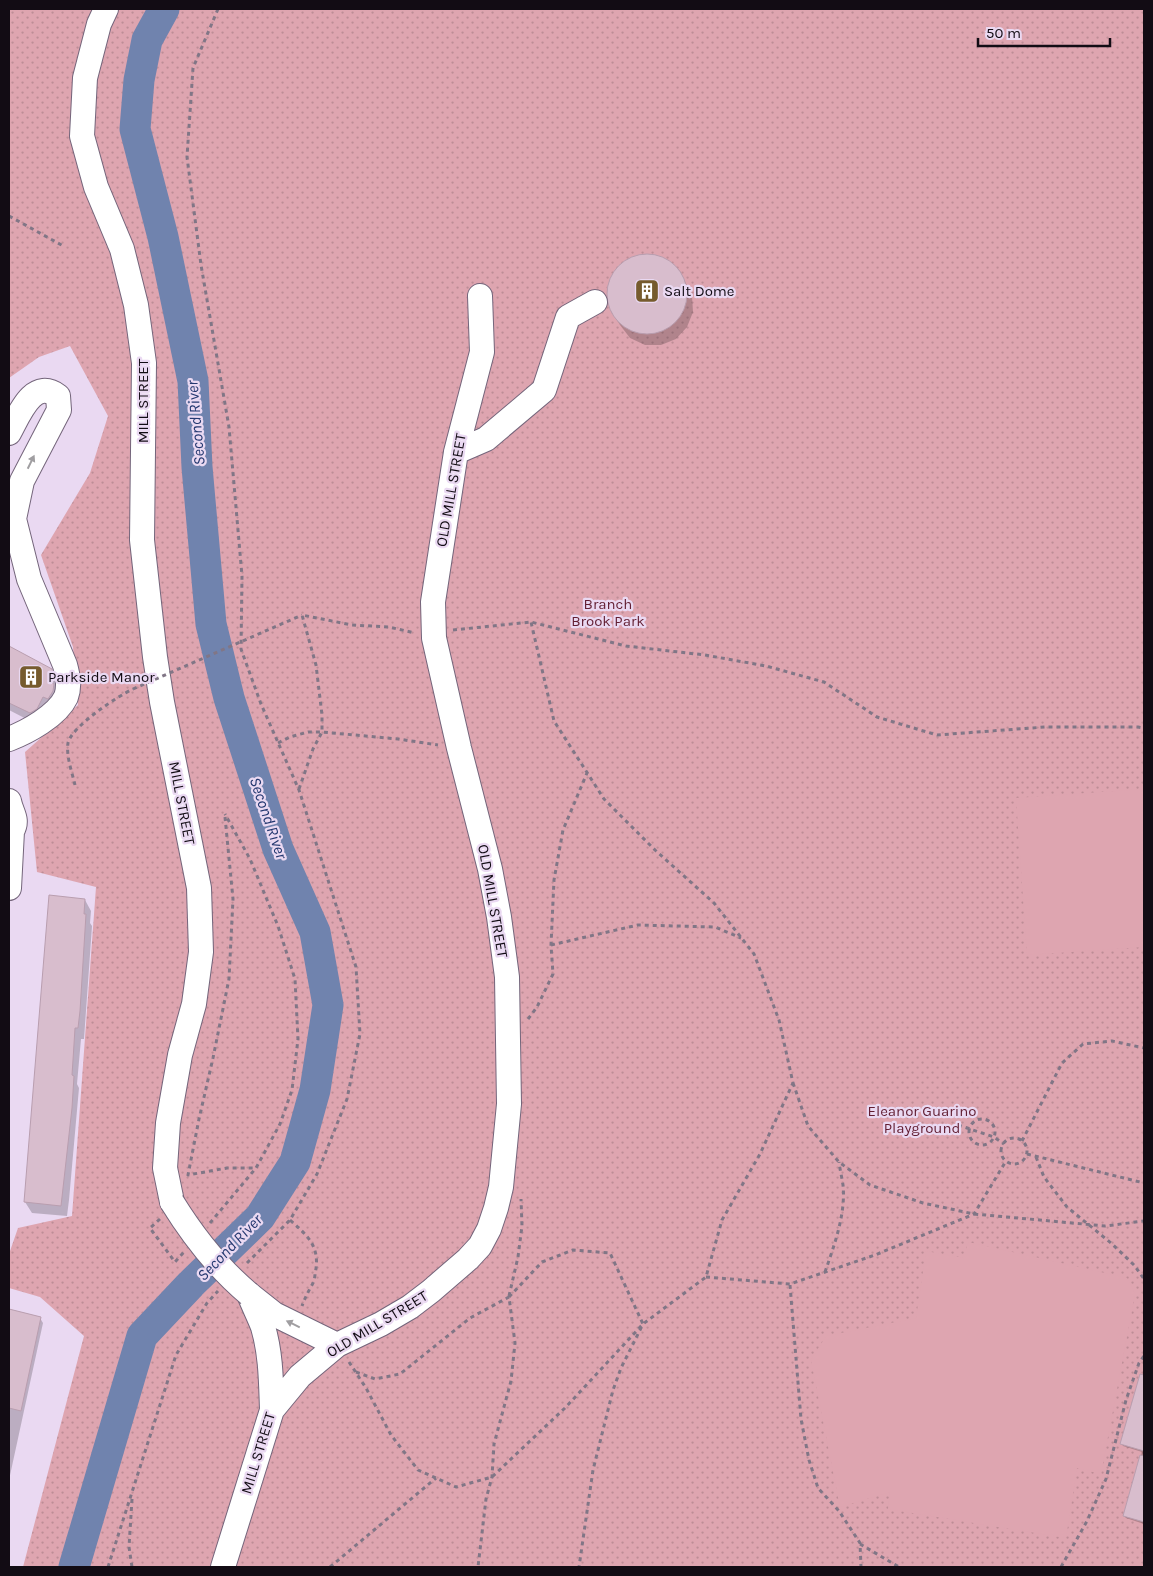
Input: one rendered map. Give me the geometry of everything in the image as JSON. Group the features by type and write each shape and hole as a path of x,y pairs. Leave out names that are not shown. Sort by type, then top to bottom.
{"street":[{"name":"MILL STREET","path":"106,9 85,78 82,136 96,187 122,249 136,304 144,363 142,540 162,702 199,888 201,952 198,978 194,1004 180,1055 168,1123 166,1168 168,1209 189,1229 232,1280 249,1294 267,1342 272,1384 272,1410 223,1567"},
{"name":"OLD MILL STREET","path":"272,1410 300,1376 337,1345 381,1324 410,1307 468,1260 480,1246 489,1229 501,1187 509,1104 506,977 499,917 490,869 459,748 434,638 433,602 456,452 482,352 480,296"},
{"path":"456,452 486,439 544,390 568,317 595,302"},
{"path":"9,433 28,400 40,390 51,390 58,396 59,410 22,481 12,505 29,579 65,665 68,688 66,697 60,705 38,725 9,739"},
{"path":"9,888 10,828"},
{"path":"249,1294 274,1314 337,1345"}],"path":[{"path":"218,9 193,68 187,157 201,265 229,427 242,576 241,649 261,704 299,790 356,966 360,1034 346,1099 317,1174 290,1220 258,1252"},
{"path":"9,216 65,247"},
{"path":"299,790 313,749 322,732 322,715 316,665 302,615"},
{"path":"75,785 69,760 68,742 78,728 120,696 302,615 352,625 388,626 412,634 531,622 626,646 766,666 824,682 877,717 937,736 1045,727 1144,728"},
{"path":"531,622 554,721 604,799 655,850 714,903 754,954 779,1020 793,1083 808,1126 839,1162 870,1186 922,1203 974,1214 1105,1226 1144,1221"},
{"path":"278,743 290,737 308,732 322,732 398,739 459,748"},
{"path":"508,1042 538,1007 553,974 551,945 554,880 563,830 587,772"},
{"path":"206,1226 256,1168 280,1124 292,1090 298,1039 295,979 278,926 250,859 225,814 233,898 228,979 188,1175 228,1168 256,1168"},
{"path":"551,945 638,925 716,927 742,939"},
{"path":"1022,1141 1062,1063 1082,1044 1112,1042 1144,1048"},
{"path":"337,1345 355,1372 391,1435 418,1470 456,1487 492,1477 565,1408 643,1324 706,1277 722,1220 760,1154 793,1083"},
{"path":"984,1119 992,1123 995,1131 994,1137 986,1145 977,1145 970,1139 969,1128 976,1120 984,1119"},
{"path":"958,1125 994,1137 1004,1144"},
{"path":"1014,1138 1022,1141 1026,1147 1027,1154 1022,1162 1014,1164 1006,1161 1002,1155 1004,1144 1014,1138"},
{"path":"1027,1154 1144,1183"},
{"path":"1036,1157 1044,1177 1067,1207 1111,1243 1144,1279"},
{"path":"706,1277 790,1284 875,1255 974,1214 1006,1161"},
{"path":"825,1272 840,1220 843,1187 839,1162"},
{"path":"478,1567 486,1499 492,1477 494,1444 511,1381 515,1343 509,1297 518,1257 522,1226 520,1190"},
{"path":"168,1209 150,1228 176,1262 188,1248"},
{"path":"290,1220 307,1235 314,1246 318,1262 313,1284 306,1293 300,1312"},
{"path":"355,1372 375,1379 400,1374 470,1318 509,1297 542,1262 573,1250 610,1253 643,1324"},
{"path":"790,1284 801,1419 809,1460 818,1488 839,1511 860,1543 899,1567"},
{"path":"108,1567 176,1355 207,1303"},
{"path":"579,1567 593,1470 613,1390 621,1368 643,1324"},
{"path":"1061,1567 1087,1521 1106,1479 1126,1400 1138,1363 1144,1356"},
{"path":"330,1567 436,1478"},
{"path":"132,1493 129,1547 132,1567"},
{"path":"860,1543 861,1567"}],"green space":[{"name":"Branch Brook Park","path":"9,9 1144,9 1144,1567 23,1567 84,1336 40,1297 9,1288 9,1254 18,1228 72,1216 96,887 37,872 25,752 78,705 73,647 41,555 90,473 108,416 70,346 39,357 9,378"},
{"path":"1144,789 1144,947 1027,955 1016,798"},
{"path":"968,1242 1127,1278 1135,1294 1101,1474 1077,1468 1066,1538 888,1509 890,1492 840,1507 811,1360 826,1336 916,1318 926,1251 964,1258"}],"building":[{"name":"Salt Dome","path":"639,254 655,254 676,265 687,286 687,302 676,323 655,334 639,334 625,328 613,316 607,302 607,286 613,272 625,260"},
{"name":"Parkside Manor","path":"9,646 52,669 53,676 50,682 54,684 53,691 48,699 43,697 37,709 30,713 9,703"},
{"path":"49,895 85,899 84,914 86,914 80,1011 78,1028 75,1028 72,1108 61,1206 24,1202"},
{"path":"9,1309 41,1317 21,1411 9,1408"},
{"path":"1140,1374 1144,1375 1144,1451 1120,1444"},
{"path":"1140,1455 1144,1456 1144,1522 1123,1516"}],"waterway":[{"name":"Second River","path":"74,1567 142,1336 191,1284 260,1217 295,1162 315,1090 328,1005 315,932 278,849 229,698 211,624 197,467 193,381 163,237 135,129 139,80 147,40 164,9"}],"place":[{"name":"Salt Dome","path":"647,291"},
{"name":"Parkside Manor","path":"31,677"}],"park label":[{"name":"Eleanor Guarino Playground","path":"922,1120"}]}
